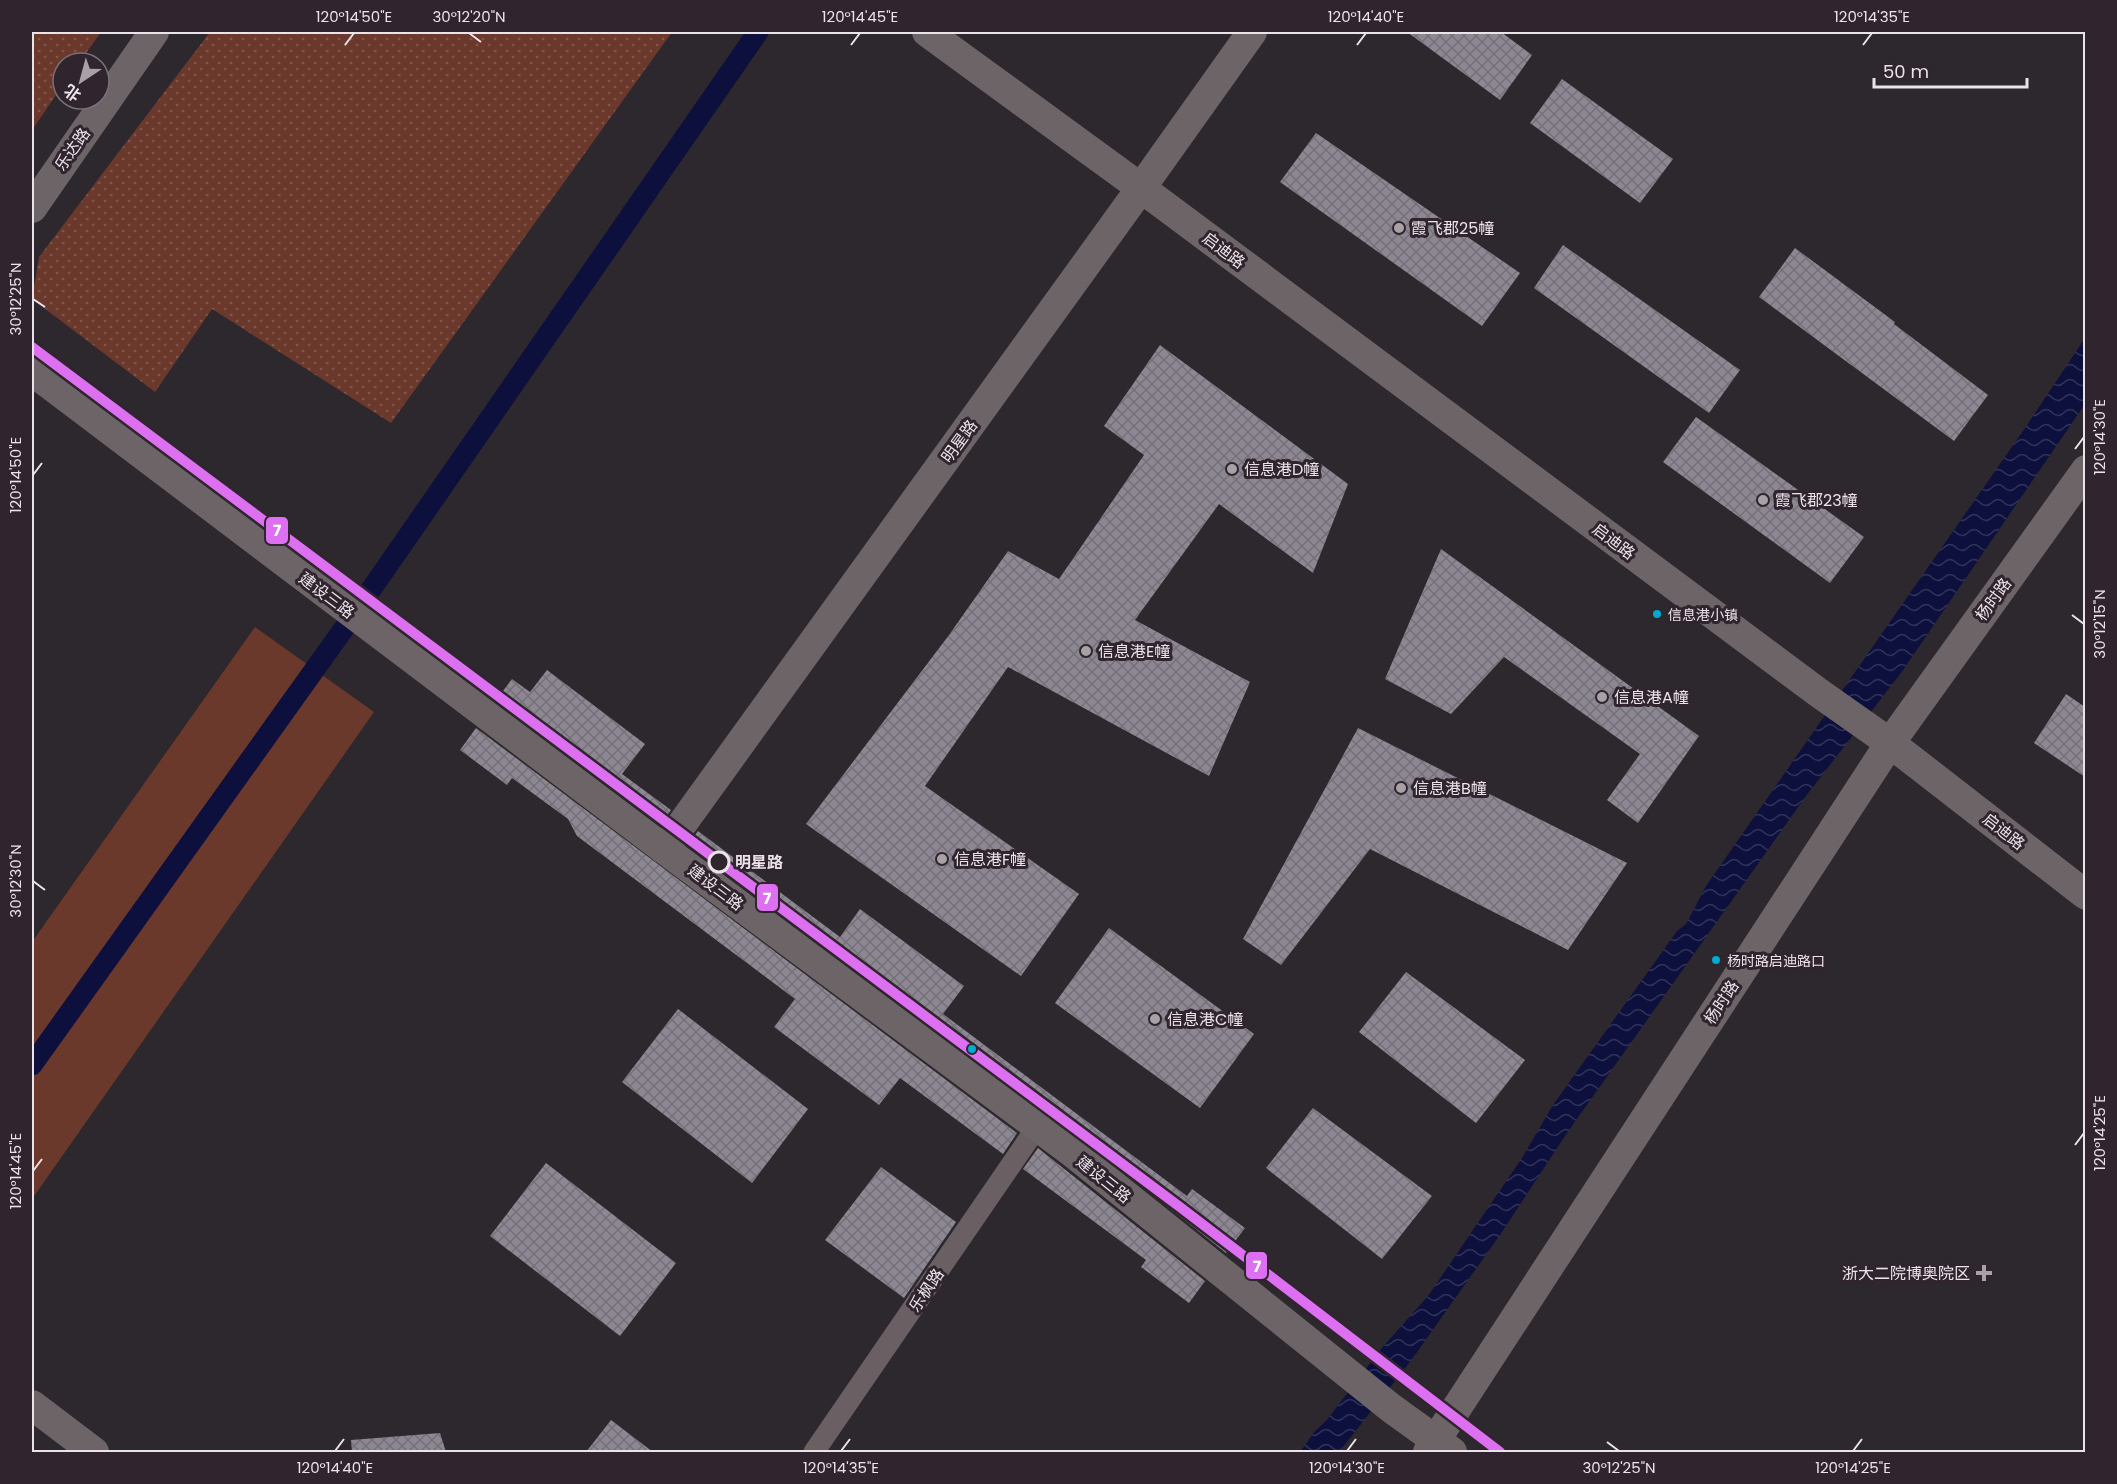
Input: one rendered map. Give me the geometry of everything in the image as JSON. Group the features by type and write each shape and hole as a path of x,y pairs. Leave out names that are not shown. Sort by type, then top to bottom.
{"street":[{"name":"乐达路","path":"32,208 154,32"},
{"name":"启迪路","path":"927,32 1141,188 1819,693 1881,736 2085,895"},
{"name":"明星路","path":"664,849 1251,32"},
{"name":"建设三路","path":"32,371 664,849 1037,1127 1439,1448"},
{"name":"杨时路","path":"1439,1448 1881,736 2085,470"},
{"name":"乐枫路","path":"814,1452 1037,1127"},
{"path":"32,1405 94,1452"}],"shaded area":[{"path":"32,32 101,32 88,51 51,51 51,102 32,130"},
{"path":"210,32 672,32 391,423 212,309 155,392 32,299 39,257"},
{"path":"255,627 374,712 32,1199 32,942"}],"water":[{"path":"2085,338 2085,404 1901,673 1806,796 1567,1133 1500,1235 1410,1362 1339,1452 1300,1452 1381,1349 1428,1296 1522,1158 1553,1105 1677,931 1686,924 1706,886 2025,428"}],"building":[{"path":"1407,32 1501,32 1532,55 1500,100"},
{"path":"1562,79 1673,159 1640,203 1530,123"},
{"name":"霞飞郡25幢","path":"1316,133 1520,273 1482,326 1280,182"},
{"path":"1563,245 1740,370 1709,413 1534,288"},
{"path":"1795,248 1988,395 1954,441 1759,297"},
{"path":"1160,345 1348,484 1313,573 1219,504 1135,620 1250,682 1209,776 1008,667 925,786 1079,894 1021,976 806,824 949,635 1008,551 1059,579 1144,455 1104,426"},
{"name":"霞飞郡23幢","path":"1696,417 1864,537 1830,583 1663,462"},
{"name":"信息港A幢","path":"1441,549 1699,736 1638,823 1607,800 1640,754 1504,657 1451,714 1385,679"},
{"path":"547,670 645,744 622,774 671,810 660,825 496,700 512,679 530,692"},
{"path":"2066,694 2085,707 2085,777 2034,743"},
{"path":"476,728 1017,1133 1003,1154 900,1078 879,1105 774,1027 795,999 577,836 568,819 512,778 507,785 460,750"},
{"name":"信息港B幢","path":"1358,728 1627,863 1568,950 1370,849 1281,965 1243,939"},
{"path":"698,831 840,937 860,909 964,986 943,1014 1187,1196 1192,1189 1245,1228 1226,1253 1083,1139 688,845"},
{"name":"信息港C幢","path":"1109,928 1254,1034 1200,1108 1055,1003"},
{"path":"1406,972 1525,1060 1476,1123 1359,1032"},
{"path":"678,1009 808,1109 752,1183 622,1082"},
{"path":"1313,1108 1432,1196 1382,1259 1266,1168"},
{"path":"1038,1148 1205,1281 1189,1303 1141,1267 1146,1260 1023,1169"},
{"path":"546,1163 676,1263 620,1336 490,1236"},
{"path":"881,1167 956,1222 904,1298 825,1240"},
{"path":"611,1420 653,1452 586,1452"},
{"path":"440,1433 446,1452 352,1452 351,1440"}],"waterway":[{"path":"32,1065 345,627 758,32"}],"transit line":[{"name":"7","path":"32,347 1180,1207 1500,1452"}],"place":[{"name":"霞飞郡25幢","path":"1399,228"},
{"name":"信息港D幢","path":"1232,469"},
{"name":"霞飞郡23幢","path":"1763,500"},
{"name":"信息港小镇","path":"1657,614"},
{"name":"信息港E幢","path":"1086,651"},
{"name":"信息港A幢","path":"1602,697"},
{"name":"信息港B幢","path":"1401,788"},
{"name":"信息港F幢","path":"942,859"},
{"name":"明星路","path":"719,862"},
{"name":"杨时路启迪路口","path":"1716,960"},
{"name":"信息港C幢","path":"1155,1019"},
{"name":"浙大二院博奥院区","path":"1984,1273"}]}
